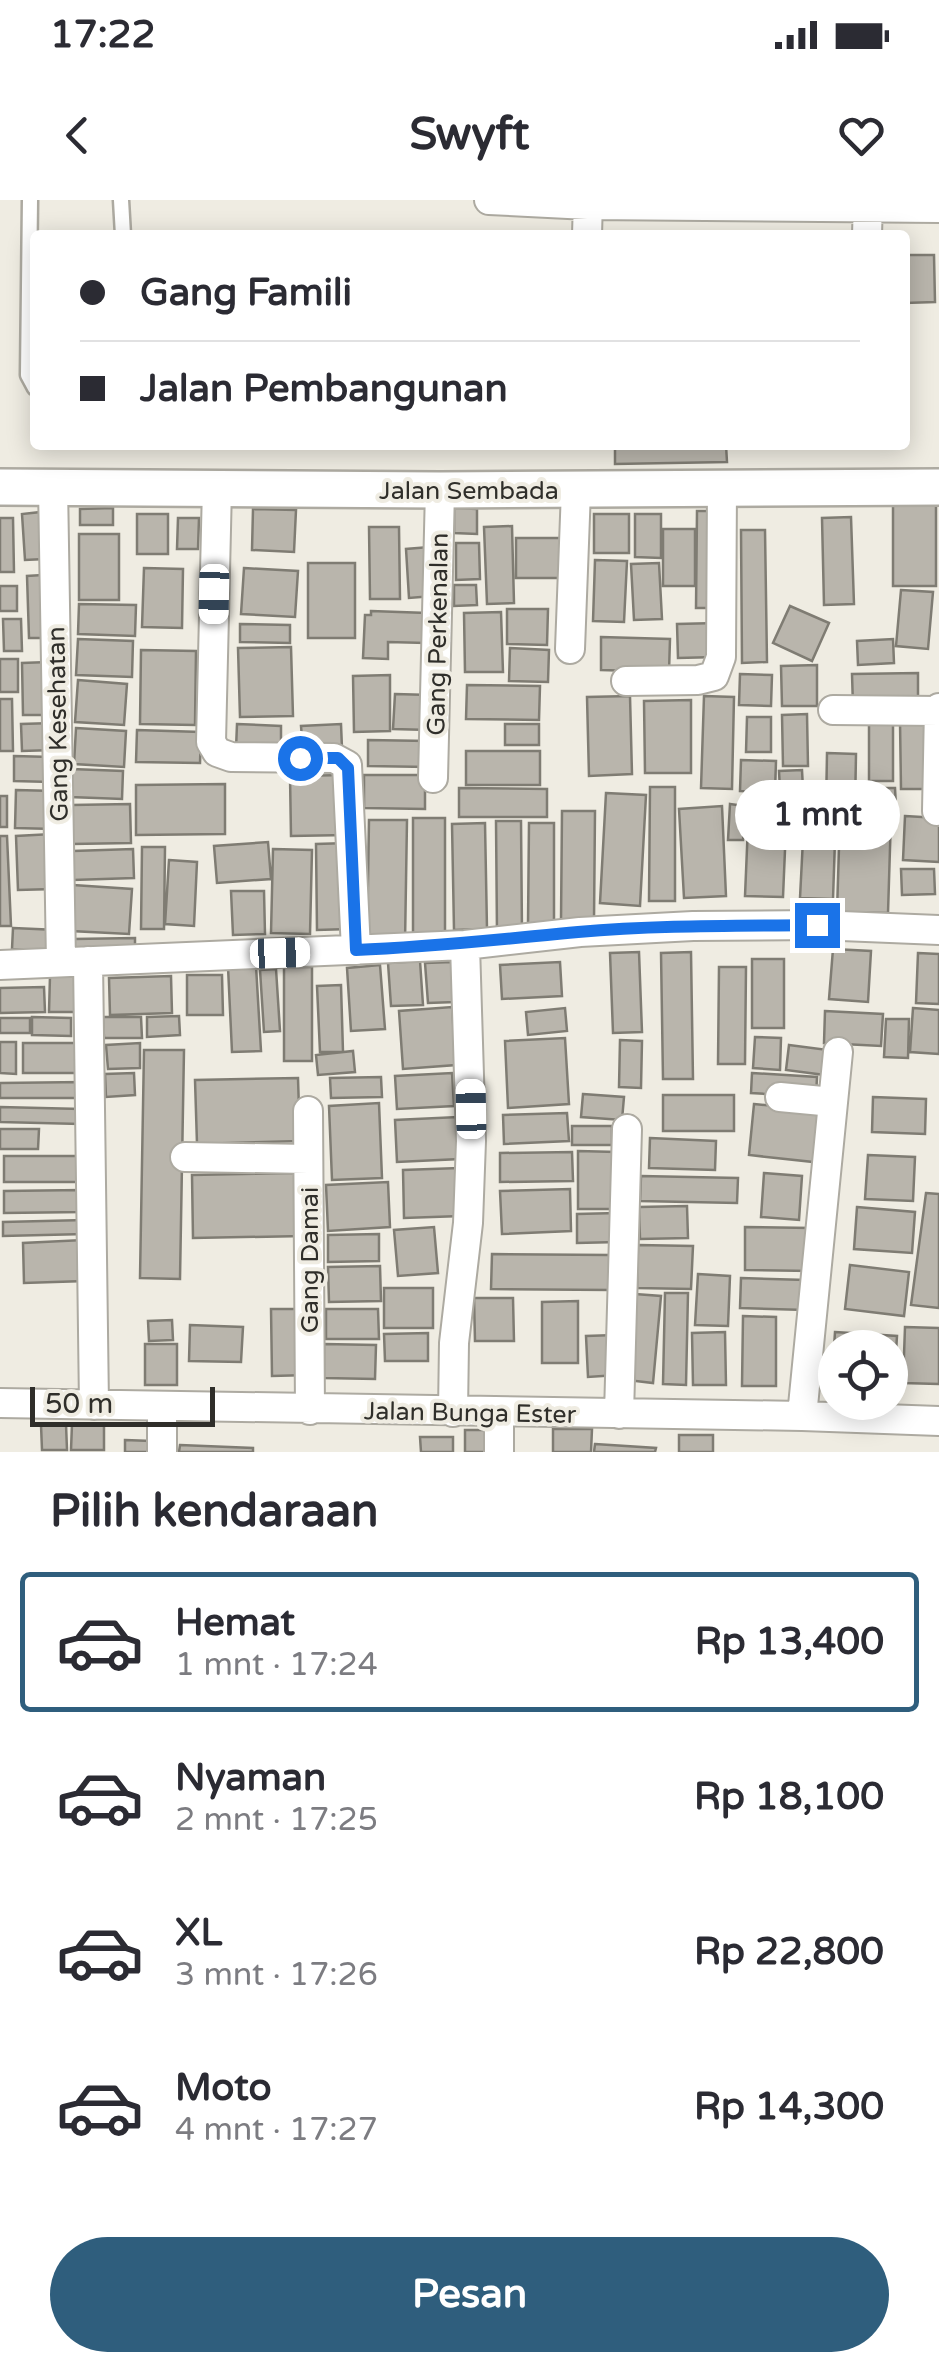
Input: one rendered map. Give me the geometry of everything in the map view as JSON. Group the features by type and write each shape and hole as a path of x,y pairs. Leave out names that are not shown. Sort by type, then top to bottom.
{"street":[{"path":"489,200 867,214 939,208"},
{"path":"587,230 588,202"},
{"name":"Gang Kesehatan","path":"53,486 94,1405"},
{"name":"Jalan Sembada","path":"0,487 939,488"},
{"path":"217,487 212,742 217,752 231,757 338,758 347,765 356,950"},
{"path":"626,681 698,680 718,671 722,488"},
{"name":"Gang Perkenalan","path":"433,778 440,490"},
{"path":"570,649 576,490"},
{"path":"832,710 939,710 937,810"},
{"path":"0,966 465,946 580,932 692,926 817,925 939,930"},
{"path":"453,1412 471,1156 465,946"},
{"path":"802,1416 838,1052"},
{"path":"780,1098 834,1102"},
{"name":"Gang Damai","path":"308,1111 310,1410"},
{"path":"619,1414 626,1129"},
{"path":"185,1157 308,1159"},
{"name":"Jalan Bunga Ester","path":"0,1403 939,1421"},
{"path":"162,1407 162,1452"},
{"path":"499,1412 499,1452"}],"lane":[{"path":"30,200 30,379"},
{"path":"122,200 123,230"}],"building":[{"path":"910,255 934,255 935,302 910,303"},
{"path":"615,450 726,450 727,462 615,464"},
{"path":"893,501 936,501 936,586 893,586"},
{"path":"113,508 113,525 80,525 80,509"},
{"path":"454,508 477,509 477,534 454,533"},
{"path":"253,509 296,510 294,552 252,550"},
{"path":"697,511 717,511 716,608 696,608"},
{"path":"41,512 45,559 25,560 22,514"},
{"path":"137,514 168,514 168,554 137,554"},
{"path":"594,514 629,514 629,553 594,553"},
{"path":"635,514 661,514 661,558 635,557"},
{"path":"851,517 854,604 824,605 822,518"},
{"path":"0,518 13,518 14,572 0,572"},
{"path":"178,518 199,518 198,549 177,549"},
{"path":"512,526 514,603 487,604 484,527"},
{"path":"369,527 399,527 400,599 370,599"},
{"path":"663,529 695,529 695,586 663,586"},
{"path":"741,530 765,530 767,662 742,663"},
{"path":"79,534 119,534 119,600 79,600"},
{"path":"516,538 561,538 561,578 516,578"},
{"path":"456,543 479,543 480,579 456,580"},
{"path":"429,547 433,596 409,598 406,549"},
{"path":"595,560 627,561 624,622 593,621"},
{"path":"308,563 355,563 355,638 308,638"},
{"path":"659,563 662,619 634,620 631,564"},
{"path":"144,568 183,569 182,628 142,627"},
{"path":"244,568 298,571 295,617 241,614"},
{"path":"42,575 44,638 29,638 27,576"},
{"path":"454,585 476,585 477,605 454,606"},
{"path":"0,586 17,586 17,611 0,611"},
{"path":"901,590 933,592 928,649 896,646"},
{"path":"79,604 136,605 135,636 78,634"},
{"path":"790,606 829,623 812,661 773,643"},
{"path":"507,609 548,609 547,645 507,644"},
{"path":"371,611 427,613 426,643 388,642 388,659 363,658 365,615 371,615"},
{"path":"501,612 503,672 465,672 464,613"},
{"path":"3,619 21,619 22,651 4,651"},
{"path":"717,623 717,657 678,658 677,624"},
{"path":"240,624 290,625 290,643 240,642"},
{"path":"601,637 670,639 669,672 601,670"},
{"path":"78,639 133,641 132,677 76,675"},
{"path":"893,639 894,663 858,665 857,641"},
{"path":"291,647 293,716 240,717 238,648"},
{"path":"510,648 549,650 548,682 509,681"},
{"path":"141,650 196,651 195,725 140,724"},
{"path":"0,659 18,659 18,692 0,692"},
{"path":"48,662 50,715 23,715 22,663"},
{"path":"817,665 817,706 782,706 781,666"},
{"path":"918,673 918,706 853,706 852,674"},
{"path":"740,674 772,675 771,706 739,705"},
{"path":"390,675 390,731 354,732 353,676"},
{"path":"78,680 127,684 124,725 75,722"},
{"path":"467,685 540,686 539,720 466,719"},
{"path":"395,694 430,695 429,730 393,729"},
{"path":"630,696 632,774 589,776 587,697"},
{"path":"704,696 734,697 732,789 701,788"},
{"path":"0,699 12,699 13,751 0,751"},
{"path":"691,700 691,773 645,773 644,701"},
{"path":"807,714 808,766 783,766 782,715"},
{"path":"747,717 771,717 771,752 746,752"},
{"path":"900,721 926,721 927,789 901,789"},
{"path":"53,723 54,750 22,751 21,724"},
{"path":"237,724 281,726 281,750 236,749"},
{"path":"341,724 342,748 303,750 301,726"},
{"path":"505,724 539,724 539,745 505,745"},
{"path":"869,724 893,724 893,781 869,781"},
{"path":"76,728 126,731 124,767 74,764"},
{"path":"137,730 201,732 200,763 136,762"},
{"path":"368,740 428,741 428,767 368,766"},
{"path":"466,751 540,751 540,785 466,785"},
{"path":"827,753 856,754 855,809 826,809"},
{"path":"14,756 51,757 51,782 14,781"},
{"path":"741,760 776,761 775,792 740,791"},
{"path":"71,769 123,771 122,799 70,797"},
{"path":"802,770 803,789 780,790 779,771"},
{"path":"346,775 347,835 291,836 290,776"},
{"path":"364,775 425,775 425,809 364,808"},
{"path":"225,784 225,834 136,835 136,785"},
{"path":"650,787 675,787 675,901 649,901"},
{"path":"459,788 547,789 547,817 459,817"},
{"path":"866,788 895,788 896,807 867,807"},
{"path":"16,790 55,791 54,829 15,828"},
{"path":"606,793 646,795 640,906 600,903"},
{"path":"0,796 7,796 7,827 0,827"},
{"path":"749,801 787,803 783,897 745,896"},
{"path":"130,804 131,843 72,844 72,805"},
{"path":"730,804 745,806 743,840 728,840"},
{"path":"722,806 726,896 684,898 679,809"},
{"path":"562,811 595,811 594,921 561,921"},
{"path":"840,815 891,816 888,913 837,912"},
{"path":"905,816 939,818 939,862 903,860"},
{"path":"413,818 445,818 445,938 413,938"},
{"path":"369,820 407,820 405,943 367,942"},
{"path":"496,821 521,821 522,933 497,934"},
{"path":"485,823 487,929 454,930 452,824"},
{"path":"529,823 554,823 554,925 528,925"},
{"path":"52,834 54,889 18,890 16,836"},
{"path":"0,836 7,836 11,926 0,926"},
{"path":"803,839 835,840 833,899 800,898"},
{"path":"268,842 271,879 217,883 214,846"},
{"path":"348,843 349,929 317,930 316,844"},
{"path":"142,847 165,847 164,929 141,929"},
{"path":"133,849 134,878 73,880 73,851"},
{"path":"273,849 312,850 310,934 271,933"},
{"path":"169,860 197,862 194,926 165,924"},
{"path":"901,869 934,869 935,894 902,895"},
{"path":"73,885 132,889 129,934 71,931"},
{"path":"231,891 264,891 265,934 233,935"},
{"path":"13,928 57,930 55,951 12,949"},
{"path":"135,938 135,950 74,950 74,939"},
{"path":"833,949 871,951 868,1002 829,999"},
{"path":"639,952 642,1032 613,1033 610,953"},
{"path":"691,952 693,1079 663,1079 661,953"},
{"path":"918,953 939,954 939,1004 916,1003"},
{"path":"752,959 784,959 784,1028 752,1028"},
{"path":"420,961 423,1005 391,1006 388,963"},
{"path":"452,962 455,1002 428,1003 425,963"},
{"path":"560,962 562,996 502,999 500,965"},
{"path":"380,965 385,1029 351,1031 347,968"},
{"path":"256,966 261,1051 232,1052 228,967"},
{"path":"284,967 312,967 312,1061 284,1061"},
{"path":"719,967 746,967 745,1064 718,1064"},
{"path":"276,969 280,1031 264,1032 260,970"},
{"path":"187,975 222,975 223,1015 187,1015"},
{"path":"50,976 79,977 78,1012 49,1012"},
{"path":"171,976 172,1013 110,1015 109,978"},
{"path":"341,985 343,1052 320,1052 317,986"},
{"path":"44,987 45,1012 0,1013 0,988"},
{"path":"452,1007 456,1065 403,1069 399,1011"},
{"path":"565,1008 567,1031 528,1035 526,1012"},
{"path":"913,1008 939,1010 939,1054 910,1052"},
{"path":"825,1011 883,1014 881,1046 824,1043"},
{"path":"179,1016 180,1035 147,1037 147,1017"},
{"path":"32,1017 71,1018 71,1036 32,1035"},
{"path":"103,1017 141,1017 142,1038 104,1038"},
{"path":"0,1018 30,1018 30,1033 0,1033"},
{"path":"886,1019 909,1019 908,1058 884,1057"},
{"path":"755,1037 781,1038 780,1070 753,1068"},
{"path":"565,1038 569,1104 508,1108 505,1041"},
{"path":"620,1040 642,1041 641,1088 619,1087"},
{"path":"0,1042 16,1042 16,1074 0,1073"},
{"path":"23,1043 85,1043 85,1073 23,1073"},
{"path":"140,1043 140,1068 108,1069 106,1045"},
{"path":"789,1045 828,1050 825,1075 786,1070"},
{"path":"144,1050 184,1050 180,1279 140,1278"},
{"path":"353,1051 355,1072 318,1075 316,1055"},
{"path":"134,1073 135,1095 106,1097 105,1074"},
{"path":"452,1073 454,1106 397,1109 395,1076"},
{"path":"752,1073 817,1077 816,1097 751,1093"},
{"path":"381,1077 382,1097 331,1098 330,1078"},
{"path":"298,1078 300,1141 197,1144 195,1080"},
{"path":"83,1082 84,1098 0,1098 0,1083"},
{"path":"583,1094 624,1097 622,1120 581,1117"},
{"path":"663,1095 734,1095 734,1131 663,1131"},
{"path":"873,1097 926,1099 925,1134 872,1132"},
{"path":"379,1103 382,1178 332,1180 329,1106"},
{"path":"754,1104 828,1111 823,1163 749,1155"},
{"path":"0,1107 81,1109 80,1124 0,1122"},
{"path":"567,1113 569,1141 504,1144 503,1115"},
{"path":"458,1117 460,1159 397,1162 395,1120"},
{"path":"572,1126 612,1126 612,1145 572,1145"},
{"path":"0,1129 39,1129 38,1149 0,1149"},
{"path":"650,1138 716,1141 715,1170 649,1168"},
{"path":"578,1151 617,1152 617,1209 578,1209"},
{"path":"572,1152 573,1181 500,1182 500,1153"},
{"path":"868,1155 915,1157 913,1201 865,1199"},
{"path":"4,1156 86,1156 86,1182 4,1182"},
{"path":"459,1168 461,1216 404,1218 403,1170"},
{"path":"301,1173 303,1236 193,1238 192,1175"},
{"path":"764,1173 802,1176 799,1220 761,1217"},
{"path":"641,1176 738,1178 737,1203 640,1201"},
{"path":"388,1182 390,1227 328,1231 326,1185"},
{"path":"570,1189 571,1231 502,1234 500,1191"},
{"path":"82,1190 83,1212 4,1213 4,1191"},
{"path":"926,1193 939,1194 939,1308 911,1305"},
{"path":"687,1206 688,1238 640,1239 639,1207"},
{"path":"857,1207 915,1212 912,1253 854,1249"},
{"path":"617,1213 618,1242 577,1243 577,1214"},
{"path":"85,1220 85,1234 3,1236 3,1222"},
{"path":"434,1227 438,1273 398,1276 394,1230"},
{"path":"745,1227 812,1228 811,1271 745,1270"},
{"path":"379,1234 379,1261 328,1262 328,1235"},
{"path":"83,1240 85,1281 24,1283 23,1243"},
{"path":"638,1245 693,1246 691,1289 637,1288"},
{"path":"492,1254 610,1255 610,1290 491,1289"},
{"path":"850,1265 909,1272 904,1316 845,1309"},
{"path":"380,1266 381,1301 329,1302 328,1267"},
{"path":"698,1274 730,1276 728,1326 695,1325"},
{"path":"741,1278 806,1280 805,1310 740,1308"},
{"path":"384,1288 433,1288 433,1328 384,1328"},
{"path":"665,1293 688,1293 686,1385 663,1384"},
{"path":"635,1294 661,1296 653,1383 627,1380"},
{"path":"474,1298 513,1298 514,1341 475,1341"},
{"path":"578,1301 578,1363 542,1363 542,1302"},
{"path":"271,1309 309,1309 309,1375 272,1376"},
{"path":"326,1309 378,1309 379,1339 326,1339"},
{"path":"743,1316 776,1317 776,1386 742,1386"},
{"path":"172,1320 173,1340 149,1341 148,1321"},
{"path":"190,1325 243,1327 241,1362 189,1361"},
{"path":"939,1328 939,1384 908,1383 908,1330 905,1330"},
{"path":"725,1332 726,1385 693,1385 692,1333"},
{"path":"428,1333 428,1361 385,1361 384,1334"},
{"path":"615,1335 617,1375 588,1377 586,1336"},
{"path":"145,1344 177,1344 177,1385 145,1385"},
{"path":"324,1344 376,1345 375,1379 324,1378"},
{"path":"66,1424 67,1450 42,1450 41,1425"},
{"path":"72,1424 104,1424 104,1450 71,1450"},
{"path":"553,1429 592,1429 591,1452 553,1452"},
{"path":"465,1430 493,1430 493,1452 465,1452"},
{"path":"679,1435 713,1435 713,1452 679,1452"},
{"path":"420,1437 453,1437 453,1452 421,1452"},
{"path":"125,1440 151,1441 151,1452 125,1452"},
{"path":"595,1444 656,1448 655,1452 594,1452"},
{"path":"180,1445 253,1448 253,1452 179,1452"}],"route":[{"path":"300,758 338,758 348,768 356,950 465,946 580,932 817,925"}]}
